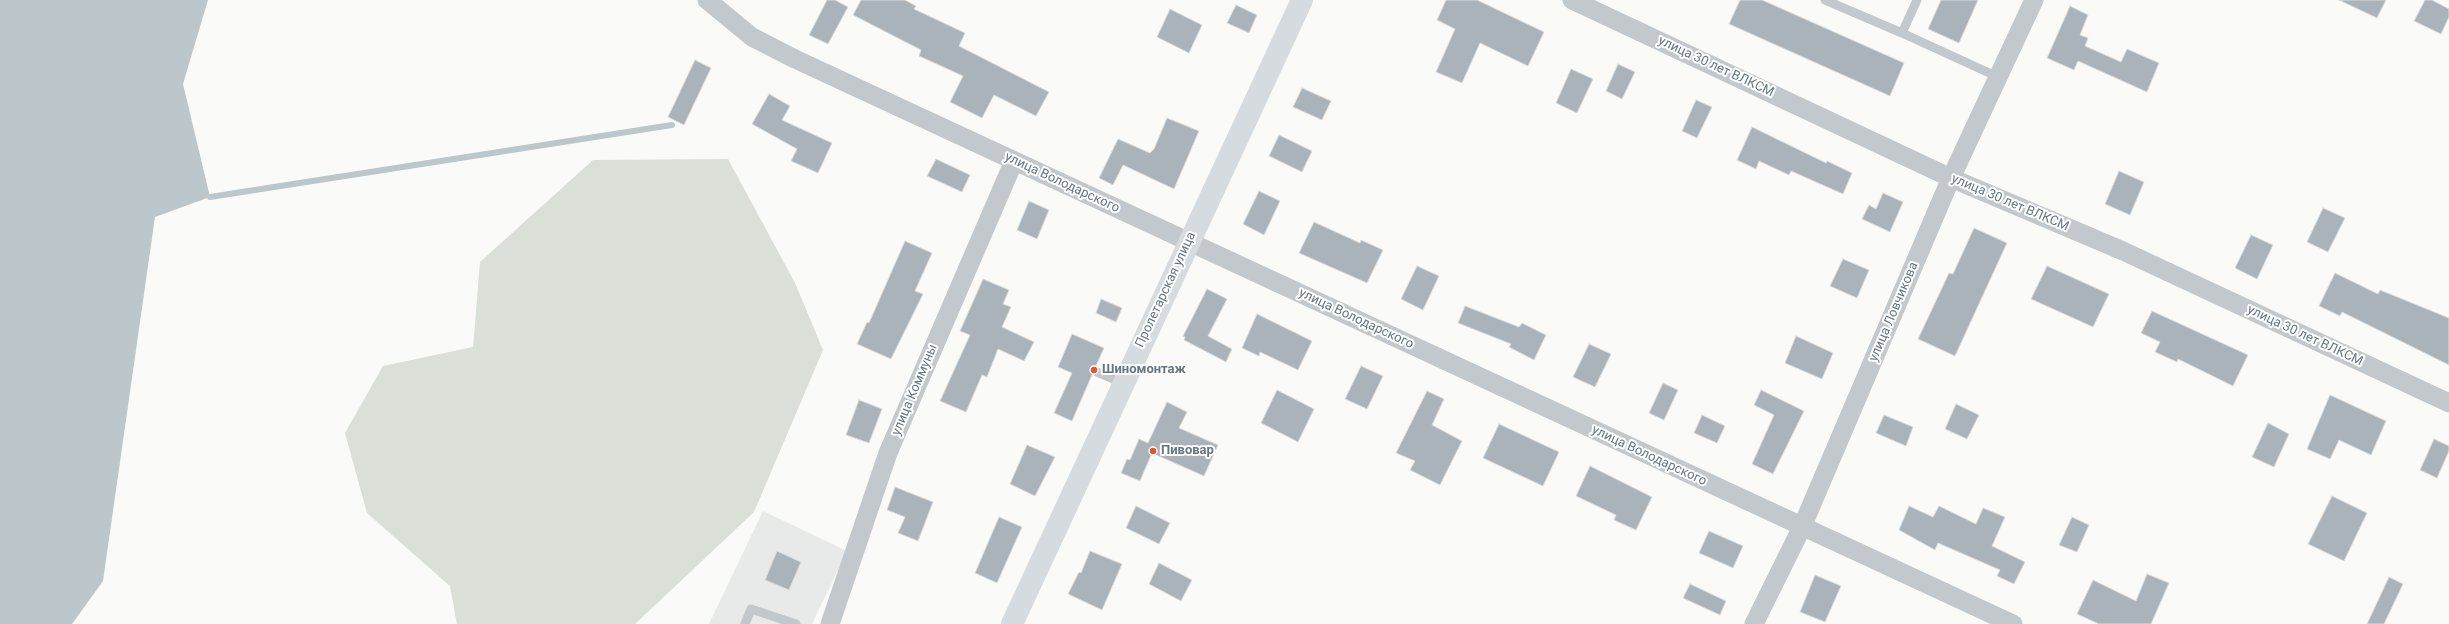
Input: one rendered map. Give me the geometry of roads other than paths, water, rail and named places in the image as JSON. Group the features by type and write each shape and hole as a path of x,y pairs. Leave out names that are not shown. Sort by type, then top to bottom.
{"street":[{"name":"улица Володарского","path":"708,0 752,37 795,59 2013,624"},
{"name":"Пролетарская улица","path":"1012,624 1188,242 1302,0"},
{"name":"улица 30 лет ВЛКСМ","path":"1572,0 1951,178 2123,251 2449,403"},
{"name":"улица Ловчикова","path":"1754,624 1802,527 1951,178 2034,0"},
{"name":"улица Коммуны","path":"830,624 888,453 1014,161"}],"lane":[{"path":"1825,0 1998,77"},
{"path":"1902,33 1917,0"},
{"path":"1097,372 1123,383"},
{"path":"745,624 751,609 796,624"}],"waterway":[{"path":"210,197 672,125"}],"place":[{"name":"Шиномонтаж","path":"1094,370"},
{"name":"Пивовар","path":"1153,451"}]}
